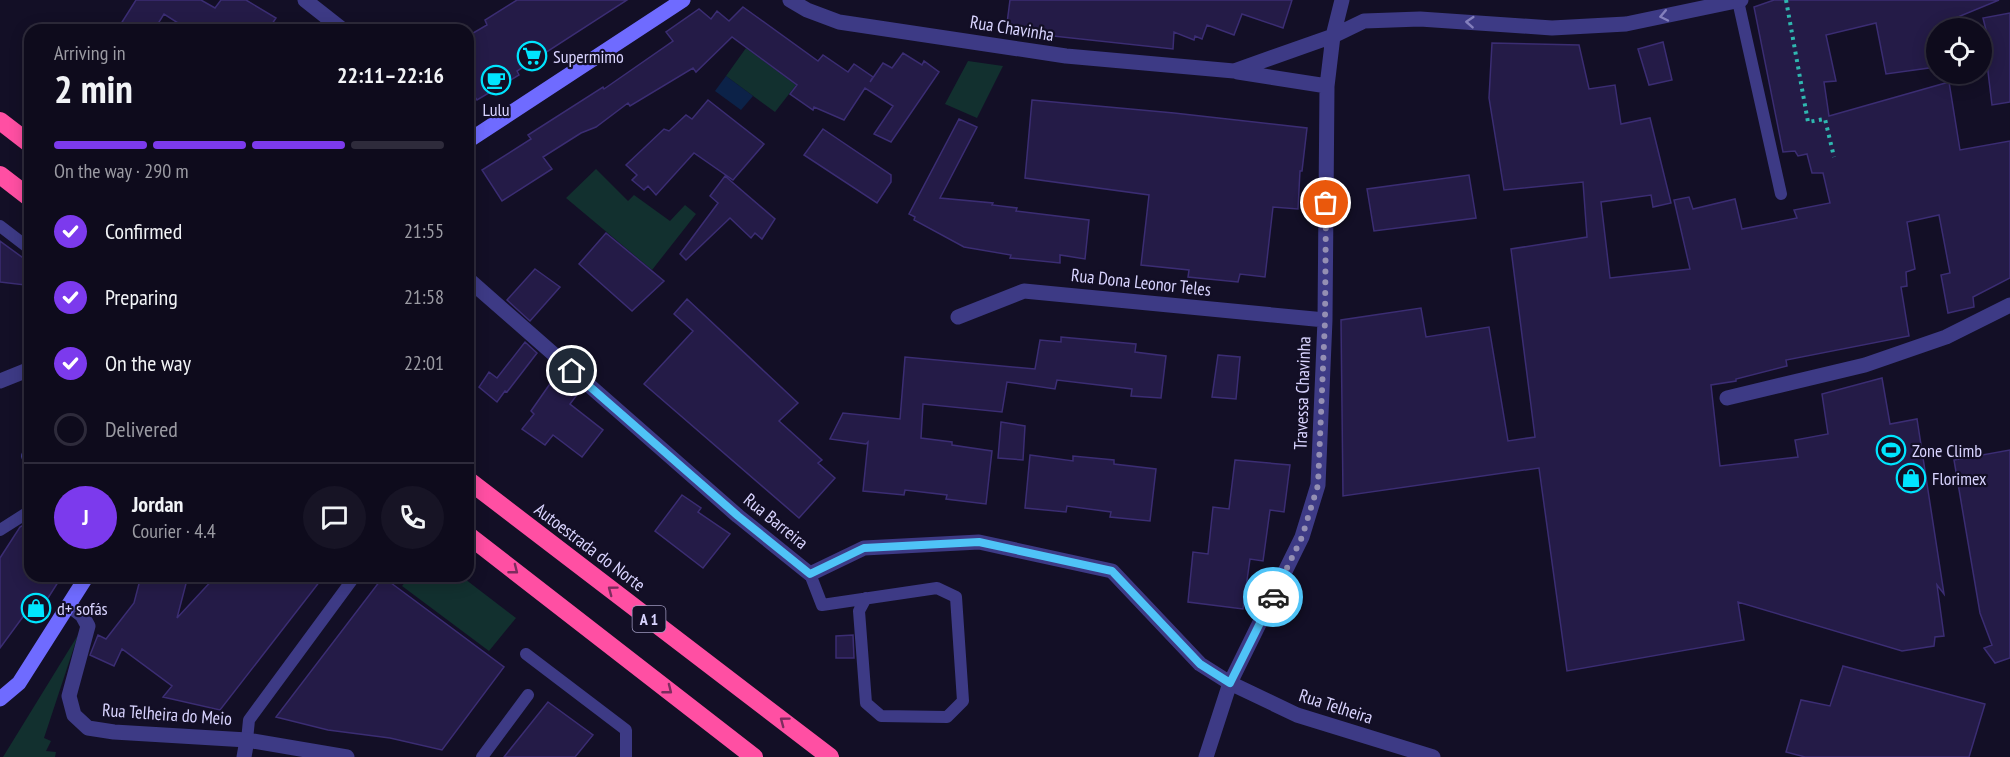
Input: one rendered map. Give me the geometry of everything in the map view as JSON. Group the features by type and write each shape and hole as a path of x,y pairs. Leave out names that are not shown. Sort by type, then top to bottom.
{"highway":[{"path":"0,121 24,139"},
{"path":"0,176 24,194"},
{"name":"Autoestrada do Norte","path":"474,485 830,757"},
{"name":"A 1","path":"474,540 754,757"}],"main road":[{"path":"474,137 683,0"},
{"path":"0,699 19,682 83,582"}],"street":[{"path":"305,0 336,24"},
{"name":"Rua Chavinha","path":"790,0 807,10 839,22 1066,56 1234,71 1327,86"},
{"name":"Travessa Chavinha","path":"1206,757 1230,683 1302,537 1318,485 1325,320 1327,86 1333,36 1342,0"},
{"name":"Rua Chavinha","path":"1234,71 1333,36 1364,21 1420,19 1552,28 1626,24 1740,0"},
{"name":"Rua Barreira","path":"474,284 738,516 810,574 864,548 979,542 1112,571 1200,664 1230,683"},
{"name":"Rua Dona Leonor Teles","path":"958,317 1024,291 1325,320"},
{"path":"1727,398 1865,365 1946,337 2010,305"},
{"path":"0,381 24,371"},
{"name":"Rua Telheira do Meio","path":"69,605 82,615 88,627 69,696 74,715 88,728 114,732 247,740 347,757"},
{"name":"Rua Telheira","path":"1230,683 1297,715 1399,752 1433,757"},
{"path":"244,757 247,740"}],"lane":[{"path":"1740,0 1780,194"},
{"path":"0,226 24,244"},
{"path":"0,530 24,515"},
{"path":"810,574 822,605 866,598 937,588 956,597 963,701 947,717 881,716 866,703 859,611 866,598"},
{"path":"247,740 249,720 351,582"},
{"path":"526,654 626,730 626,757"},
{"path":"482,757 528,695"}],"path":[{"path":"1786,0 1808,122 1825,119 1834,157"}],"green space":[{"path":"746,48 796,85 775,112 726,76"},
{"path":"968,61 1003,66 977,118 945,104"},
{"path":"596,169 628,201 634,195 670,221 685,205 696,214 652,270 566,198"},
{"path":"405,582 469,582 516,618 489,651 402,586"},
{"path":"78,635 44,738 51,741 46,751 56,752 55,757 3,757"}],"water":[{"path":"726,76 753,96 741,110 715,91"}],"building":[{"path":"136,0 201,0 215,8 221,0 246,0 276,18 272,24 180,24 164,14 158,24 121,24"},
{"path":"517,0 627,0 517,71 519,75 477,100 474,96 474,33 487,25 485,20"},
{"path":"1010,0 1292,0 1283,28 1242,14 1234,35 1207,25 1202,39 1195,36 1194,40 1174,32 1173,49 1006,31"},
{"path":"1774,0 1999,0 1955,18 1926,18 1926,68 1886,74 1876,23 1826,35 1836,81 1824,82 1829,116 1942,84 1949,84 1960,150 2010,141 2010,278 1973,297 1974,307 1948,313 1941,275 1950,273 1939,215 1907,222 1915,269 1906,272 1907,286 1901,287 1909,336 1786,360 1787,366 1736,379 1736,381 1711,385 1720,466 1798,457 1795,440 1828,434 1822,394 1882,378 1890,424 1917,419 1944,594 1937,585 1944,636 1935,637 1934,646 1902,651 1738,602 1744,640 1567,671 1539,468 1343,496 1341,320 1421,308 1426,337 1489,327 1508,441 1535,437 1511,249 1587,237 1583,182 1504,190 1489,98 1492,43 1579,45 1589,89 1615,85 1621,124 1650,118 1671,203 1653,207 1651,195 1601,202 1610,278 1690,269 1674,200 1689,197 1693,209 1735,199 1742,229 1797,218 1794,210 1830,203 1823,173 1812,173 1807,154 1798,156 1795,151 1783,152 1754,7"},
{"path":"743,7 818,61 823,55 848,72 854,64 873,77 870,82 883,63 892,68 903,53 922,65 924,61 939,72 891,142 874,134 893,106 865,88 844,120 814,107 813,110 790,94 797,85 732,37 696,72 693,68 630,106 628,103 596,127 581,133 543,157 552,169 502,201 482,170 531,139 528,135 603,87 604,89 673,41 666,32 699,9 711,19 717,11 729,21"},
{"path":"2010,13 2010,102 1992,105 1989,84 1992,84 1992,18 1983,18"},
{"path":"1663,42 1672,80 1649,85 1638,49"},
{"path":"708,100 764,144 733,180 694,153 656,195 648,186 644,190 632,180 637,175 626,165 664,129 669,131 686,115 692,119"},
{"path":"1032,100 1307,128 1302,171 1300,171 1298,209 1273,207 1265,277 1240,274 1238,282 1188,277 1189,270 1141,265 1149,195 1025,178"},
{"path":"959,119 977,127 940,198 993,203 992,205 1017,208 1016,211 1089,220 1085,259 1060,255 1060,263 1010,258 1011,255 964,247 914,220 915,217 909,214"},
{"path":"823,129 891,175 891,182 877,203 804,155"},
{"path":"1469,175 1476,218 1374,231 1367,189"},
{"path":"725,176 775,219 762,239 755,233 751,238 730,218 686,260 680,254 718,203 710,196"},
{"path":"606,233 664,281 632,311 579,264"},
{"path":"0,241 24,259 24,285 0,282"},
{"path":"535,269 560,287 530,321 507,300"},
{"path":"687,299 798,403 779,421 822,460 818,463 835,478 799,518 644,384 693,331 674,314"},
{"path":"1061,337 1136,344 1135,352 1166,356 1161,398 1131,396 1132,389 1057,380 1055,389 1007,382 1002,412 923,404 921,438 992,451 986,504 946,499 947,495 905,490 904,495 863,491 868,442 866,444 830,439 843,413 900,419 905,357 1035,369 1040,340 1061,342"},
{"path":"525,342 537,353 497,402 479,387 489,372 497,378"},
{"path":"1218,355 1240,357 1236,399 1212,397"},
{"path":"552,381 557,386 559,382 576,396 570,404 603,430 582,457 553,435 545,445 522,429 534,414 531,411"},
{"path":"1001,422 1025,426 1023,460 998,458"},
{"path":"2010,450 2010,658 1995,663 1984,648 1992,645 1980,613 1954,460"},
{"path":"1030,455 1073,461 1073,456 1114,460 1114,464 1156,469 1150,521 1110,517 1111,512 1067,506 1066,512 1025,508"},
{"path":"1235,460 1290,465 1284,512 1270,510 1263,561 1250,559 1243,609 1188,602 1193,552 1208,554 1213,507 1229,509"},
{"path":"682,495 701,508 698,512 730,534 703,568 655,531"},
{"path":"24,525 24,582 58,582 34,620 25,614 0,648 0,558 20,527"},
{"path":"139,582 186,582 177,618 210,582 319,582 220,710 163,697 172,686 122,649 114,666 90,655 98,635 106,639 134,603"},
{"path":"379,582 390,582 504,667 442,750 390,738 328,730 276,717"},
{"path":"853,635 854,658 836,658 836,636"},
{"path":"1843,666 1985,704 1969,757 1805,757 1786,752 1801,700 1830,706"},
{"path":"548,702 593,735 575,757 504,757"}],"way so far":[{"path":"1273,597 1302,537 1318,485 1325,320 1326,203"}],"place":[{"name":"Supermimo","path":"532,56"},
{"name":"Lulu","path":"496,80"},
{"name":"Zone Climb","path":"1891,450"},
{"name":"Florimex","path":"1911,478"},
{"name":"d+ sofás","path":"36,608"}],"route":[{"path":"572,371 738,516 810,574 864,548 979,542 1112,571 1200,664 1230,683 1273,597"}]}
